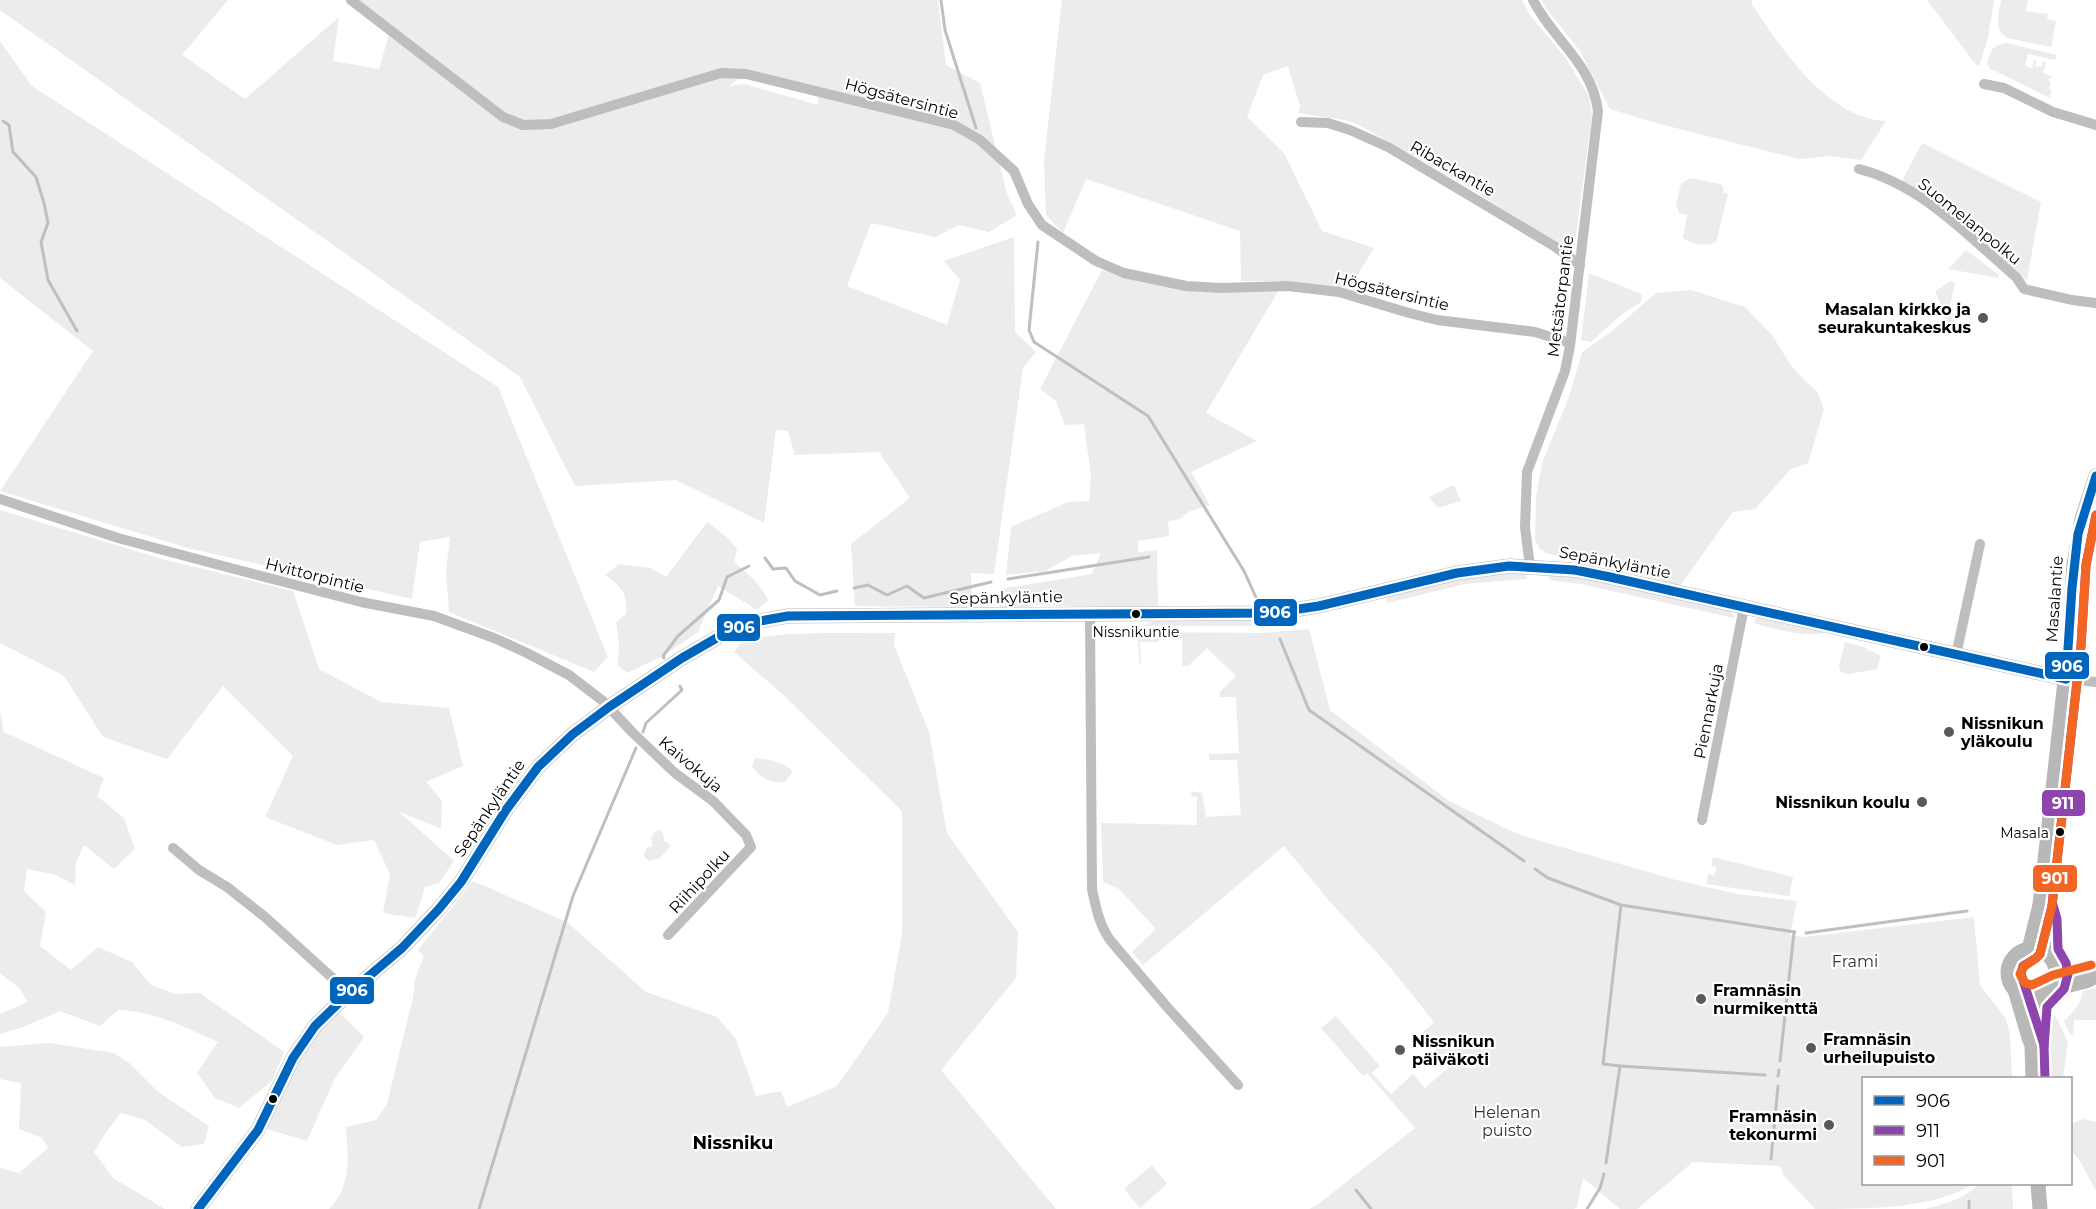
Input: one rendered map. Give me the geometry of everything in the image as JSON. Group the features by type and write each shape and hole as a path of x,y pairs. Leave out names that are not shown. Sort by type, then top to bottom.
{"street":[{"name":"Högsätersintie","path":"351,0 503,117 523,125 551,124 721,73 746,74 954,125 980,140 1014,171 1028,204 1042,225 1096,261 1124,273 1186,286 1221,288 1288,286 1339,292 1409,314 1437,320 1535,332 1570,343"},
{"name":"Metsätorpantie","path":"1530,567 1525,526 1527,472 1565,371 1598,111 1596,95 1574,54 1538,10 1533,0"},
{"path":"1984,84 2004,88 2052,112 2096,125"},
{"name":"Ribackantie","path":"1301,122 1328,123 1339,126 1388,147 1545,240 1580,265"},
{"name":"Suomelanpolku","path":"1859,169 1879,174 1924,199 2016,277 2024,288 2072,300 2096,303"},
{"name":"Masalantie","path":"2029,949 2040,905 2066,679 2078,533 2096,477"},
{"name":"Hvittorpintie","path":"0,499 118,538 223,567 360,602 449,620 527,653 569,675 609,707"},
{"path":"1956,655 1980,544"},
{"name":"Sepänkyläntie","path":"198,1209 258,1130 293,1058 315,1026 349,993 402,948 438,910 461,882 506,810 538,767 573,734 609,707 707,642 749,623 768,619 844,614 1090,615 1287,611 1319,606 1468,571 1509,566 1575,570 2066,679"},
{"name":"Piennarkuja","path":"1702,820 1744,607"},
{"path":"1090,615 1092,889 1096,910 1102,928 1131,965 1238,1085"},
{"path":"2066,679 2096,682"},
{"name":"Kaivokuja","path":"609,707 675,773 713,801 746,835 751,847"},
{"name":"Riihipolku","path":"668,935 751,847"},
{"path":"173,848 199,870 227,887 276,927 349,993"},
{"name":"Masalantie","path":"2040,905 2046,919 2050,959"},
{"path":"2032,1047 2015,990 2009,979 2010,963 2017,955 2029,949 2035,949 2064,970 2086,970 2096,975"},
{"path":"2033,1077 2032,1047 2035,1004 2055,981 2050,959"},
{"path":"2015,990 2022,995 2044,993 2086,981 2096,975"},
{"path":"2038,1185 2040,1209"}],"green space":[{"path":"0,0 228,0 182,55 245,99 339,17 333,61 379,69 390,31 351,0 938,0 946,65 980,83 1007,194 1017,215 989,232 959,225 935,237 871,223 847,286 947,325 960,280 944,261 1014,237 1015,332 1036,352 1023,368 994,574 971,573 972,607 855,606 851,544 910,498 879,452 795,455 788,431 776,430 764,523 676,480 575,486 520,377 0,10","holes":["746,74 818,91 818,105 744,84 729,86"]},
{"path":"1062,0 1522,0 1529,14 1565,57 1589,96 1592,116 1574,249 1568,252 1464,184 1357,124 1298,113 1300,106 1288,66 1263,75 1247,117 1284,153 1322,231 1374,248 1357,276 1366,293 1288,281 1241,281 1240,231 1086,179 1063,233 1046,215 1044,161"},
{"path":"1541,0 1752,0 1752,4 1777,41 1825,95 1844,108 1864,117 1886,121 1861,160 1830,156 1799,159 1610,109 1580,51"},
{"path":"1927,0 1994,0 1988,38 1979,66 1977,66"},
{"path":"2001,0 2028,0 2026,11 2048,14 2047,19 2056,21 2051,47 2003,35 1998,21"},
{"path":"0,41 32,86 498,387 608,657 594,672 449,612 446,571 450,537 420,542 412,599 188,548 0,491 93,351 0,278"},
{"path":"2007,43 2057,55 2055,60 2028,54 2025,66 2032,68 2034,60 2036,60 2035,66 2042,67 2043,61 2046,62 2043,73 2052,76 2048,80 2051,82 2049,89 2052,90 2050,98 1989,68 1987,62 1993,48"},
{"path":"1922,143 2041,202 2027,280 2019,276 1902,181"},
{"path":"1690,178 1721,184 1724,188 1723,193 1728,194 1715,243 1698,244 1683,238 1687,215 1679,213 1676,204 1681,184"},
{"path":"1966,250 1999,275 1999,278 1948,269"},
{"path":"1102,270 1133,279 1280,288 1206,413 1257,441 1191,472 1210,505 1190,511 1180,519 1168,521 1169,536 1138,541 1138,552 1157,550 1158,608 1034,605 1015,610 1001,610 998,601 1000,589 1092,574 1101,553 1072,556 1045,571 1006,575 1011,527 1068,502 1089,501 1091,476 1084,424 1065,425 1056,401 1040,389"},
{"path":"1589,273 1642,294 1641,302 1621,315 1591,342 1581,340"},
{"path":"1951,281 1955,282 1949,312 1957,314 1955,321 1944,324 1943,310 1935,291"},
{"path":"1691,290 1745,307 1772,335 1790,364 1817,391 1824,409 1808,463 1791,469 1755,509 1733,512 1680,586 1611,566 1548,554 1540,549 1535,540 1536,497 1542,463 1569,397 1582,352 1611,332 1656,293"},
{"path":"1454,485 1461,501 1438,508 1429,497"},
{"path":"0,510 162,559 293,591 319,669 381,702 449,708 463,766 426,782 442,801 441,829 398,811 454,861 439,883 425,887 415,918 383,913 390,874 374,840 337,845 265,817 293,756 223,686 167,759 103,737 64,676 0,643"},
{"path":"707,522 728,538 737,549 734,562 749,575 768,600 757,610 718,586 698,632 663,656 627,673 618,666 619,644 616,622 626,614 626,600 616,583 605,575 619,564 650,568 666,577"},
{"path":"1513,571 1525,574 1527,579 1465,584 1386,602 1387,597 1458,578"},
{"path":"1547,575 1583,577 1729,610 1735,617 1580,584 1550,580"},
{"path":"1758,618 1826,632 1801,634 1781,630 1756,624 1754,620"},
{"path":"1158,620 1251,620 1252,626 1142,626"},
{"path":"1309,629 1330,710 1449,801 1509,830 1676,880 1737,894 1797,901 1790,935 1804,937 1974,917 1980,985 2006,1019 2010,1035 2012,1077 1862,1077 1862,1185 1970,1185 1957,1192 1919,1203 1876,1208 1815,1209 1784,1176 1780,1166 1693,1162 1637,1209 1620,1209 1583,1178 1577,1207 1574,1209 1309,1209 1415,1128 1367,1073 1363,1076 1321,1028 1336,1016 1380,1066 1372,1073 1391,1094 1413,1074 1425,1088 1449,1067 1420,1035 1434,1022 1390,967 1331,903 1284,846 1143,965 1132,952 1156,929 1119,889 1103,882 1101,823 1197,825 1197,797 1192,797 1191,791 1202,793 1206,817 1241,815 1237,760 1209,760 1209,754 1239,753 1236,697 1219,697 1220,692 1236,676 1207,648 1188,666 1182,666 1182,638 1159,639 1159,642 1140,642 1141,664 1139,664 1138,635 1142,632 1262,633"},
{"path":"814,633 895,633 894,645 929,732 947,833 1018,932 1016,978 941,1070 1056,1209 329,1209 342,1191 345,1181 348,1160 346,1127 376,1120 387,1104 413,997 415,979 424,956 418,950 473,881 567,922 646,992 717,1017 736,1039 756,1096 781,1091 787,1107 837,1086 888,1013 902,934 902,811 779,691 734,652 740,644 769,636"},
{"path":"1845,642 1863,647 1881,656 1877,669 1849,674 1841,672 1839,666"},
{"path":"0,710 4,732 104,778 97,796 124,818 135,849 114,869 84,845 76,862 75,885 53,874 27,869 24,891 46,912 40,946 71,970 98,947 132,962 151,985 175,994 200,993 284,1052 272,1081 239,1108 215,1098 197,1073 218,1042 157,1017 118,1010 100,1026 60,1011 26,1026 0,1034 0,1014 28,1002 19,988 0,973"},
{"path":"755,758 785,765 793,771 785,782 771,781 759,775 752,767"},
{"path":"660,830 664,841 671,845 660,858 650,861 645,858 644,854 647,847 653,846 651,838 655,831"},
{"path":"1713,857 1793,877 1789,896 1706,884 1708,874 1714,876 1717,868 1711,866"},
{"path":"2096,988 2096,1020 2074,1020 2073,1035 2070,1034 2064,1021 2076,1008 2083,991"},
{"path":"335,1012 342,1015 364,1037 335,1078 307,1141 267,1129 290,1074 311,1039"},
{"path":"2055,1015 2068,1042 2063,1077 2042,1077 2044,1017"},
{"path":"50,1043 114,1053 128,1062 157,1091 209,1126 204,1144 182,1147 145,1120 121,1113 94,1152 113,1178 165,1209 0,1209 0,1168 19,1173 48,1148 42,1138 19,1129 21,1083 0,1079 0,1047"},
{"path":"2083,1119 2096,1122 2096,1191 2072,1151 2072,1124"},
{"path":"1152,1165 1167,1184 1140,1208 1124,1189"},
{"path":"1978,1185 2012,1185 2013,1209 1925,1209 1967,1194"}],"waterway":[{"path":"941,0 945,30 976,128"},
{"path":"3,121 9,125 13,152 36,177 48,223 41,242 48,280 77,331"},
{"path":"1038,242 1029,330 1034,342 1148,416 1244,571 1259,604"},
{"path":"1008,579 1149,557"},
{"path":"765,558 773,569 786,568 795,581 820,595 837,591"},
{"path":"664,658 663,656 678,636 719,600 727,577 749,566"},
{"path":"854,588 868,585 887,595 907,586 924,598 991,582"},
{"path":"1280,639 1309,710 1524,861"},
{"path":"643,732 646,723 682,690 680,686"},
{"path":"479,1209 573,896 636,748"},
{"path":"1535,869 1548,878 1621,905"},
{"path":"1606,1163 1620,1066 1603,1064 1621,905 1795,932"},
{"path":"1806,933 1967,911"},
{"path":"1780,1061 1794,932"},
{"path":"1620,1066 1765,1075"},
{"path":"1778,1076 1779,1070"},
{"path":"1771,1159 1778,1086"},
{"path":"1587,1209 1600,1188 1604,1174"},
{"path":"1356,1190 1371,1209"},
{"path":"1969,1201 1969,1209"}],"transit line":[{"name":"906","path":"2066,679 2078,534 2096,476"},
{"name":"911","path":"2045,1077 2044,1045 2021,974 2023,966 2040,954 2052,906 2081,646 2086,565 2096,515"},
{"name":"901","path":"2091,965 2053,975 2032,985 2025,983 2020,974 2021,970 2040,954 2052,906 2081,646 2086,565 2096,515"},
{"name":"906","path":"198,1209 258,1130 293,1058 315,1026 349,993 402,948 438,910 461,882 506,810 538,767 573,734 609,707 682,658 727,632 749,623 788,616 1272,613 1319,606 1457,573 1509,566 1575,570 1610,577 2066,679"},
{"name":"911","path":"2044,1047 2047,1007 2064,989 2068,974 2066,963 2058,949 2057,919 2053,905"}],"place":[{"name":"Masalan kirkko ja seurakuntakeskus","path":"1983,318"},
{"name":"Nissnikuntie","path":"1136,614"},
{"name":"Nissnikun yläkoulu","path":"1949,732"},
{"name":"Nissnikun koulu","path":"1922,802"},
{"name":"Masala","path":"2060,832"},
{"name":"Framnäsin nurmikenttä","path":"1701,999"},
{"name":"Framnäsin urheilupuisto","path":"1811,1048"},
{"name":"Nissnikun päiväkoti","path":"1400,1050"},
{"name":"Framnäsin tekonurmi","path":"1829,1125"}],"district":[{"name":"Nissniku","path":"733,1143"}],"park label":[{"name":"Frami","path":"1855,961"},
{"name":"Helenan puisto","path":"1507,1121"}]}
